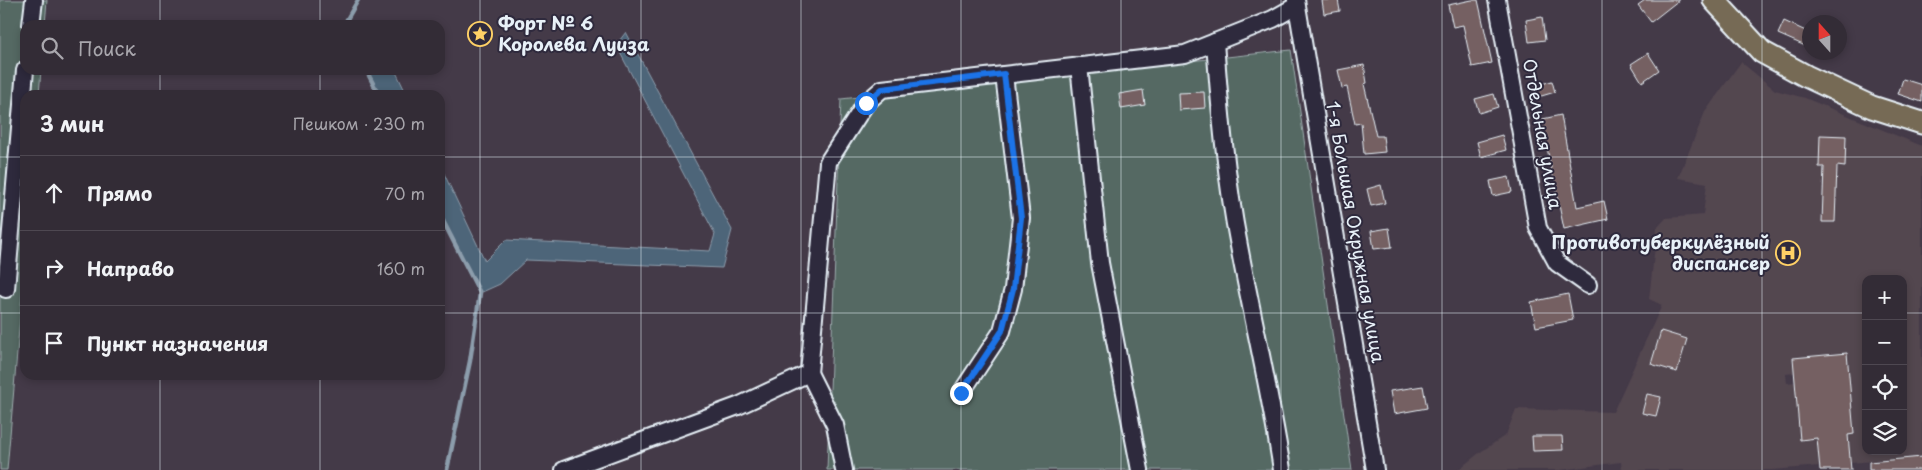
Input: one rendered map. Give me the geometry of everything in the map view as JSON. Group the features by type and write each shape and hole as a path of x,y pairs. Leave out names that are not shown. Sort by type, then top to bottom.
{"main road":[{"path":"1714,0 1762,52 1806,76 1872,107 1922,123"}],"street":[{"path":"32,20 34,0"},
{"name":"Отдельная улица","path":"1497,0 1538,228 1557,263 1588,285"},
{"path":"844,470 835,425 808,373 828,162 861,112 882,89 1185,54 1273,19 1296,3"},
{"name":"1-я Большая Окружная улица","path":"1296,3 1375,470"},
{"path":"1215,42 1220,119 1239,245 1272,404 1282,470"},
{"path":"1079,66 1100,263 1140,470"},
{"path":"961,393 1002,331 1013,289 1021,218 1004,74"},
{"path":"23,90 25,75"},
{"path":"6,289 20,128"},
{"path":"564,470 738,406 808,373"}],"shaded area":[{"name":"Противотуберкулёзный диспансер","path":"1741,62 1775,90 1805,98 1922,146 1922,457 1850,463 1848,435 1854,434 1847,353 1793,358 1794,373 1786,374 1787,383 1795,382 1800,440 1817,438 1819,466 1773,470 1622,470 1621,462 1560,470 1458,470 1506,435 1516,409 1613,412 1662,305 1649,299 1657,228 1666,218 1703,215 1707,183 1678,178 1705,112","holes":["1820,136 1846,136 1845,166 1837,166 1835,222 1823,222 1824,167 1819,167","1661,331 1687,339 1677,371 1651,364","1647,394 1661,397 1656,416 1642,413","1533,436 1562,436 1562,450 1533,451"]}],"green space":[{"path":"0,0 47,0 45,20 20,20 20,75 41,75 39,90 20,90 20,318 7,470 0,470"},
{"path":"1291,50 1352,470 827,470 841,99"}],"water":[{"path":"626,32 732,230 722,268 526,260 500,284 480,293 445,225 445,176 485,261 506,240 710,251 715,234 616,45"},
{"path":"369,75 397,75 405,90 376,90"}],"building":[{"path":"1322,0 1338,0 1340,11 1324,14"},
{"path":"1478,0 1492,63 1472,67 1463,25 1453,27 1448,5"},
{"path":"1645,0 1679,0 1651,22 1638,5"},
{"path":"1542,17 1545,40 1529,42 1526,20"},
{"path":"1784,21 1802,29 1802,44 1778,34"},
{"path":"1648,53 1659,70 1642,82 1631,64"},
{"path":"1364,65 1367,83 1364,84 1376,136 1383,136 1385,152 1364,154 1361,123 1355,124 1347,87 1342,88 1338,70"},
{"path":"1903,79 1922,85 1922,102 1898,94"},
{"path":"1552,81 1555,92 1538,97 1535,86"},
{"path":"1143,90 1145,105 1121,109 1119,94"},
{"path":"1204,92 1205,108 1179,110 1178,93"},
{"path":"1494,94 1498,107 1479,113 1475,99"},
{"path":"1561,115 1577,207 1604,201 1608,219 1564,229 1547,148 1544,149 1538,120"},
{"path":"1502,135 1506,150 1481,157 1477,142"},
{"path":"1820,135 1846,136 1845,167 1837,166 1835,222 1822,222 1824,167 1819,167"},
{"path":"1509,177 1512,192 1493,196 1490,181"},
{"path":"1381,185 1385,203 1371,206 1367,189"},
{"path":"1389,228 1392,247 1374,249 1371,231"},
{"path":"1568,294 1573,320 1536,327 1531,302"},
{"path":"1661,331 1687,339 1677,372 1651,364"},
{"path":"1847,353 1854,434 1848,435 1851,470 1820,470 1817,438 1800,440 1793,358"},
{"path":"1423,386 1427,408 1394,414 1390,391"},
{"path":"1647,394 1661,397 1656,416 1642,413"},
{"path":"1532,436 1562,436 1563,450 1533,451"},
{"path":"1922,457 1922,470 1869,470 1869,462"}],"waterway":[{"path":"347,20 358,0"},
{"path":"369,75 376,90"},
{"path":"445,225 480,293 470,361 447,470"}],"place":[{"name":"Форт № 6 Королева Луиза","path":"480,34"},
{"name":"Противотуберкулёзный диспансер","path":"1788,253"}],"route":[{"path":"866,103 882,89 1004,74 1021,218 1013,289 1002,331 961,393"}]}
